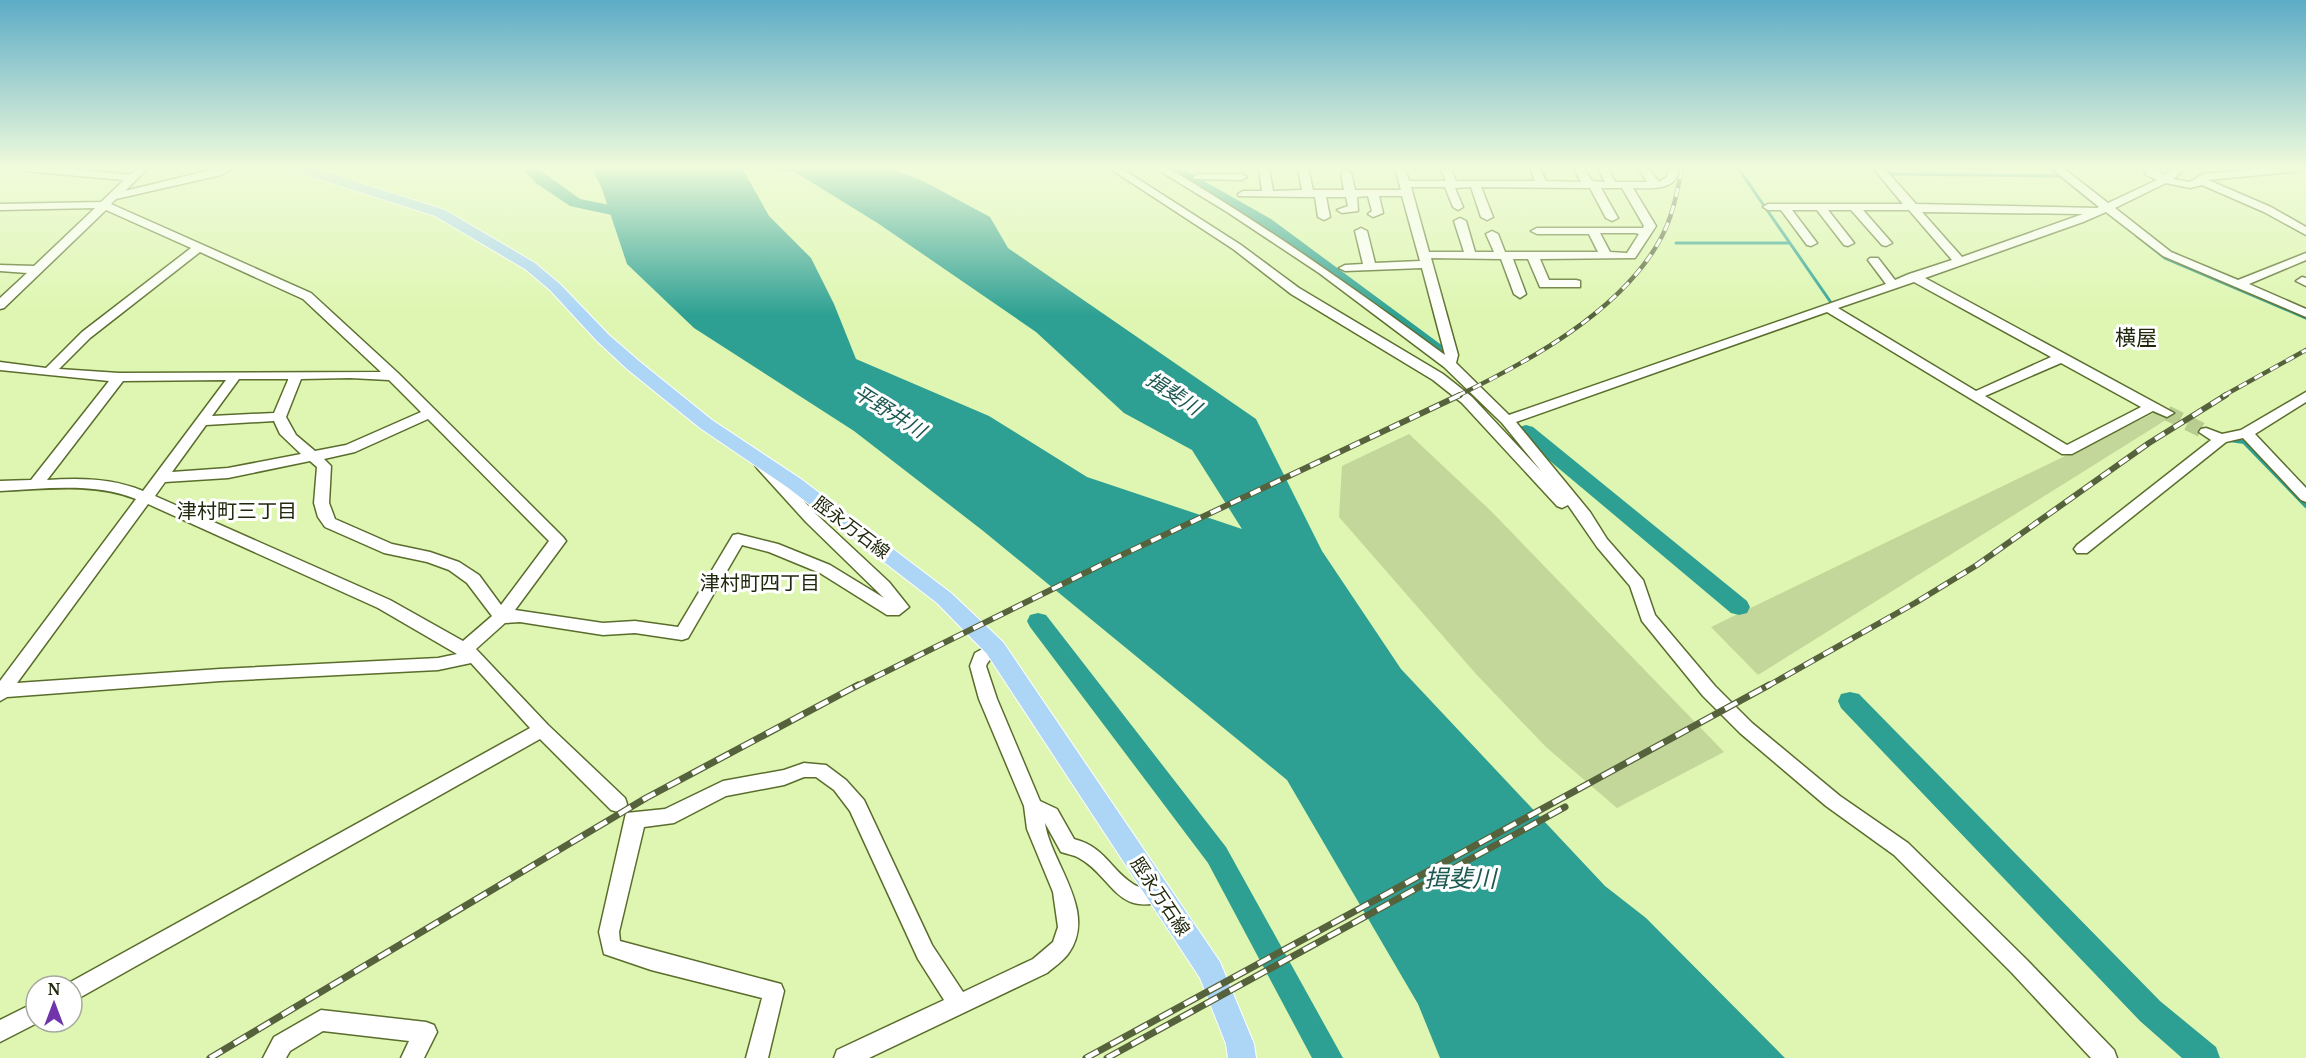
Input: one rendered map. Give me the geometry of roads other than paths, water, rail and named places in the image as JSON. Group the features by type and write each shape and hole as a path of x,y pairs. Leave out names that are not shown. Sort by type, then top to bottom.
{"main road":[{"name":"脛永万石線","path":"448,217 530,266 555,287 603,338 633,365 706,424 750,452 944,598 995,648 1211,971 1240,1044 1242,1058"}],"street":[{"path":"0,305 91,217"},
{"path":"1,692 220,675 438,664 470,652 501,618 558,541 428,414 393,376 307,296 199,248 140,217"},
{"path":"1191,217 1237,247 1295,291 1438,377 1467,400 1572,514 1602,543 1637,584 1648,617 1672,649 1731,713 1833,801 1901,849 2106,1058"},
{"path":"1242,217 1323,271 1449,364 1507,420 1585,516 1602,543"},
{"path":"1414,217 1452,355 1449,364"},
{"path":"1345,268 1472,256 1631,256 1650,226 1645,217"},
{"path":"1792,217 1811,243"},
{"path":"1828,217 1848,243"},
{"path":"1863,217 1886,243"},
{"path":"1920,217 1959,261"},
{"path":"1507,420 2085,217"},
{"path":"2113,217 2167,254 2306,313"},
{"path":"2285,217 2306,232"},
{"path":"1460,221 1472,256"},
{"path":"1601,230 1636,230 1646,233"},
{"path":"1361,231 1370,267"},
{"path":"1576,284 1544,284 1537,256 1535,231 1593,231 1606,256"},
{"path":"1492,234 1520,294"},
{"path":"49,372 86,335 199,248"},
{"path":"2239,284 2306,256"},
{"path":"1874,260 1892,284"},
{"path":"0,268 36,270"},
{"path":"1913,276 2151,408"},
{"path":"1829,308 2067,451 2151,408 2156,407 2167,412"},
{"path":"1977,395 2061,358"},
{"path":"0,366 119,377 393,376"},
{"path":"1,692 148,498 236,375"},
{"path":"293,375 295,380 279,417 284,430 324,466 322,515 330,523 389,549 430,557 454,566 473,579 501,618"},
{"path":"35,485 119,377"},
{"path":"2082,549 2221,439 2246,433 2306,396"},
{"path":"163,477 228,473 350,449 428,414"},
{"path":"203,421 279,417"},
{"path":"2206,432 2221,439"},
{"path":"2246,433 2306,496"},
{"path":"501,618 520,616 603,629 635,627 682,634 738,539 773,548 825,569 893,611 901,607 884,586 811,518 750,452"},
{"path":"0,486 82,483 102,485 148,498 384,604 470,652 542,730 629,814 668,817 723,789 784,777 804,770 820,770 840,785 857,806 925,952 958,1003"},
{"path":"845,1058 1040,966 1061,948 1068,927 1063,892 1036,829 1033,806 988,699 978,666 981,657 995,648"},
{"path":"84,985 542,730"},
{"path":"1033,806 1050,815 1068,846 1086,852 1128,893 1145,898 1158,894"},
{"path":"629,814 609,932 611,947 651,960 774,991 757,1058"},
{"path":"0,1032 24,1019"},
{"path":"274,1058 282,1044 321,1020 426,1032 412,1058"},
{"path":"2083,1032 2114,1058"}],"water":[{"name":"揖斐川","path":"611,217 770,217 811,258 834,304 856,359 989,416 1087,477 1242,529 1192,450 1124,413 1036,332 868,217 990,217 1008,248 1256,419 1322,551 1401,669 1605,886 1646,918 1785,1058 1440,1058 1418,1004 1287,780 982,530 854,431 694,328 627,264"}],"waterway":[{"path":"1258,217 1301,246 1442,352"},
{"path":"1772,217 1832,304"},
{"path":"2137,236 2165,258 2306,318"},
{"path":"1676,243 1789,243"},
{"path":"1526,431 1739,607"},
{"path":"2230,440 2244,442 2306,506"},
{"path":"1038,621 1217,855 1328,1058"},
{"path":"1850,701 2150,1011 2205,1058"}],"tunnel":[{"path":"2167,413 2206,432"}],"railway":[{"path":"1457,396 1542,350 1571,332 1598,311 1623,289 1644,264 1661,238 1670,217"},
{"path":"2223,396 2306,350"},
{"path":"855,687 1107,562 1460,395"},
{"path":"1766,687 1915,603 1977,565 2149,443 2226,395"},
{"path":"210,1058 646,798 858,685"},
{"path":"1086,1058 1769,685"},
{"path":"1107,1058 1565,807"}],"district":[{"name":"横屋","path":"2136,337"},
{"name":"津村町三丁目","path":"237,510"},
{"name":"津村町四丁目","path":"760,582"}],"water label":[{"name":"平野井川","path":"890,411"}]}
